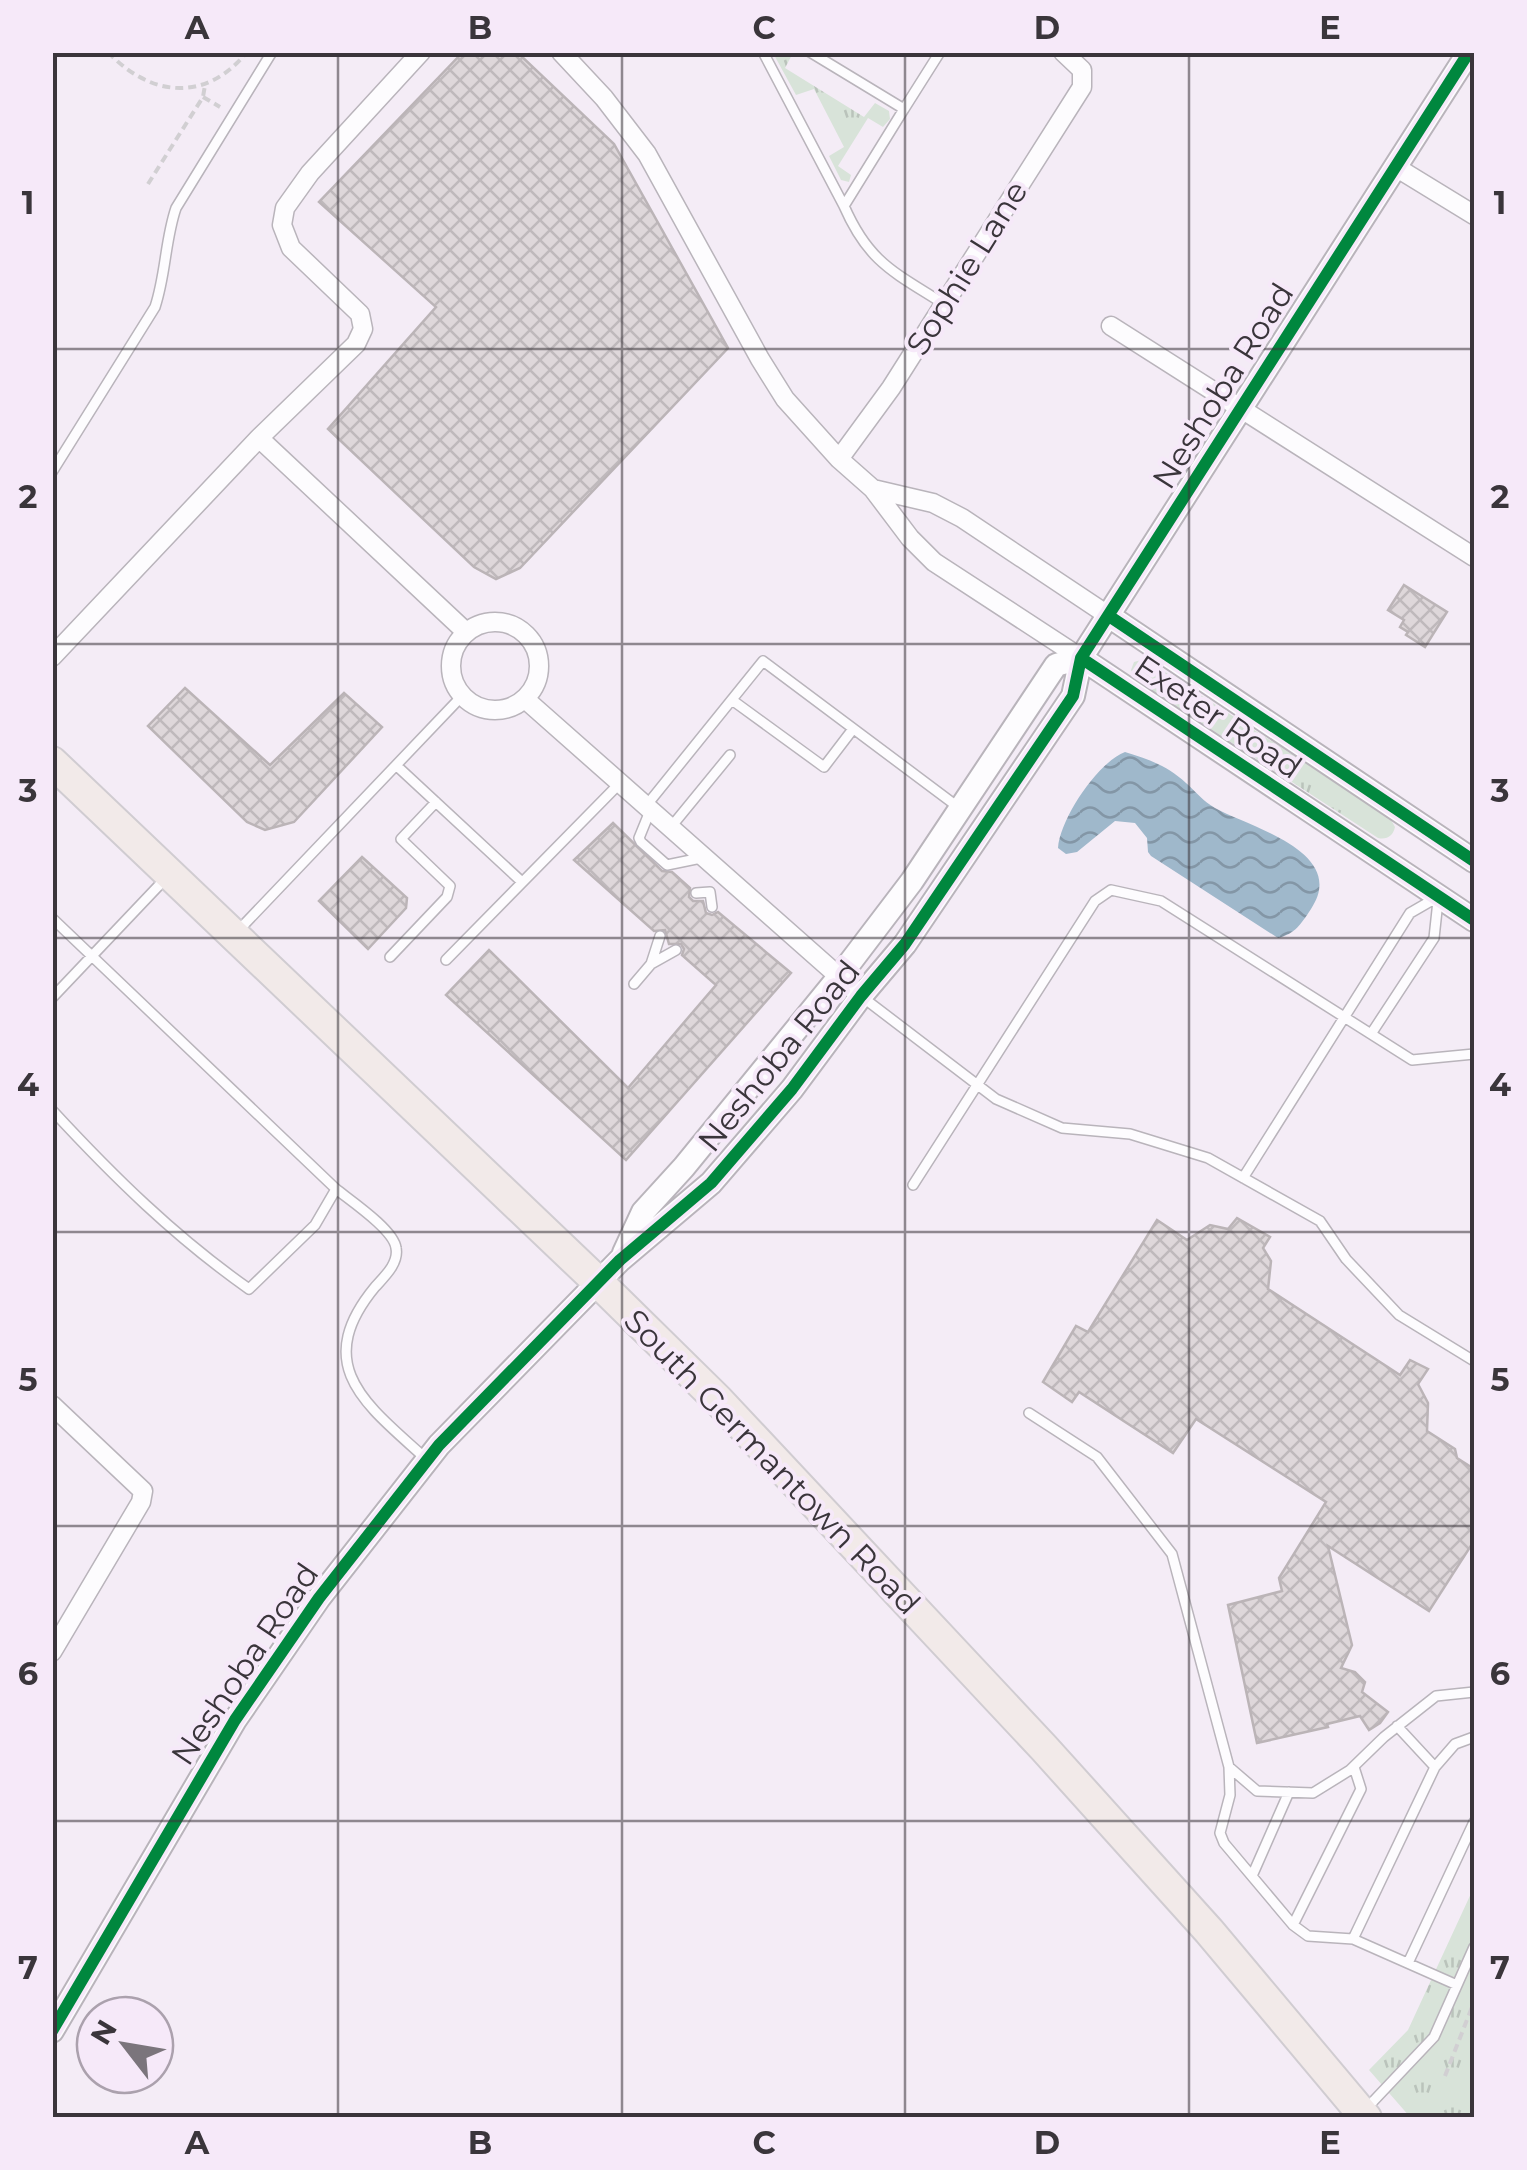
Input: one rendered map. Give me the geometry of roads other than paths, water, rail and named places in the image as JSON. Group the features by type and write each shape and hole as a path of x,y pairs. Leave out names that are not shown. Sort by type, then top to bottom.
{"main road":[{"name":"South Germantown Road","path":"52,762 234,935 609,1271 718,1400 1044,1748 1209,1931 1364,2115"}],"street":[{"path":"52,657 259,438 356,344 364,329 360,314 292,248 282,224 285,208 310,173 421,52"},
{"name":"Exeter Road","path":"561,52 604,98 647,154 785,399 839,459 873,489 910,538 934,562 1474,920"},
{"name":"Sophie Lane","path":"839,459 891,388 1082,87 1082,70 1063,52"},
{"name":"Neshoba Road","path":"52,2031 245,1706 319,1598 427,1460 609,1271 711,1183 792,1089 905,944 1072,696 1081,658 1468,52"},
{"path":"1394,166 1474,215"},
{"path":"1111,326 1474,556"},
{"path":"259,438 466,632"},
{"name":"Exeter Road","path":"873,489 933,503 962,518 1474,862"},
{"path":"489,621 514,625 525,632 534,644 540,672 526,698 514,706 486,710 462,696 451,670 457,643 466,632 489,621"},
{"name":"Neshoba Road","path":"609,1271 643,1212 839,978 912,881 1056,665 1081,658"},
{"path":"526,698 861,996"},
{"path":"52,1406 143,1492 141,1502 52,1652"}],"lane":[{"path":"52,472 155,306 168,231 176,208 272,52"},
{"path":"763,52 854,229 873,256 944,304"},
{"path":"810,52 904,109"},
{"path":"844,206 940,52"},
{"path":"702,858 668,865 641,842 648,809 763,662 960,809"},
{"path":"234,935 462,696"},
{"path":"732,700 824,767 853,729"},
{"path":"670,829 730,755"},
{"path":"398,766 522,882"},
{"path":"446,960 619,784"},
{"path":"390,957 447,897 450,886 401,839 436,802"},
{"path":"52,998 170,874"},
{"path":"696,893 710,892 724,877"},
{"path":"913,1185 1095,901 1111,890 1161,901 1412,1060 1474,1054"},
{"path":"710,892 712,907"},
{"path":"1243,1178 1410,914 1439,896"},
{"path":"1371,1034 1434,938 1439,896"},
{"path":"52,918 336,1189 392,1236 398,1251 392,1267 358,1308 348,1332 348,1376 370,1408 427,1460"},
{"path":"651,964 660,936"},
{"path":"634,984 651,964 676,950"},
{"path":"861,996 1014,1109 1062,1128 1130,1134 1208,1158 1320,1221 1346,1259 1399,1315 1474,1362"},
{"path":"52,1110 129,1191 202,1256 249,1290 314,1225 336,1189"},
{"path":"1030,1413 1097,1457 1172,1554 1229,1767 1230,1795 1220,1833 1224,1844 1293,1925 1308,1936 1353,1939 1458,1985"},
{"path":"1229,1767 1256,1790 1313,1793 1354,1767 1436,1696 1474,1692"},
{"path":"1397,1726 1435,1767"},
{"path":"1353,1939 1435,1767 1455,1744 1474,1737"},
{"path":"1293,1925 1361,1789 1354,1767"},
{"path":"1252,1876 1289,1792"},
{"path":"1408,1963 1474,1822"},
{"path":"1364,2115 1434,2036 1474,1946"}],"water":[{"path":"1125,752 1165,768 1215,808 1270,833 1306,857 1317,872 1319,889 1297,928 1278,938 1151,856 1147,838 1135,823 1115,821 1077,852 1066,854 1058,848 1065,822 1082,793 1103,768"}]}
